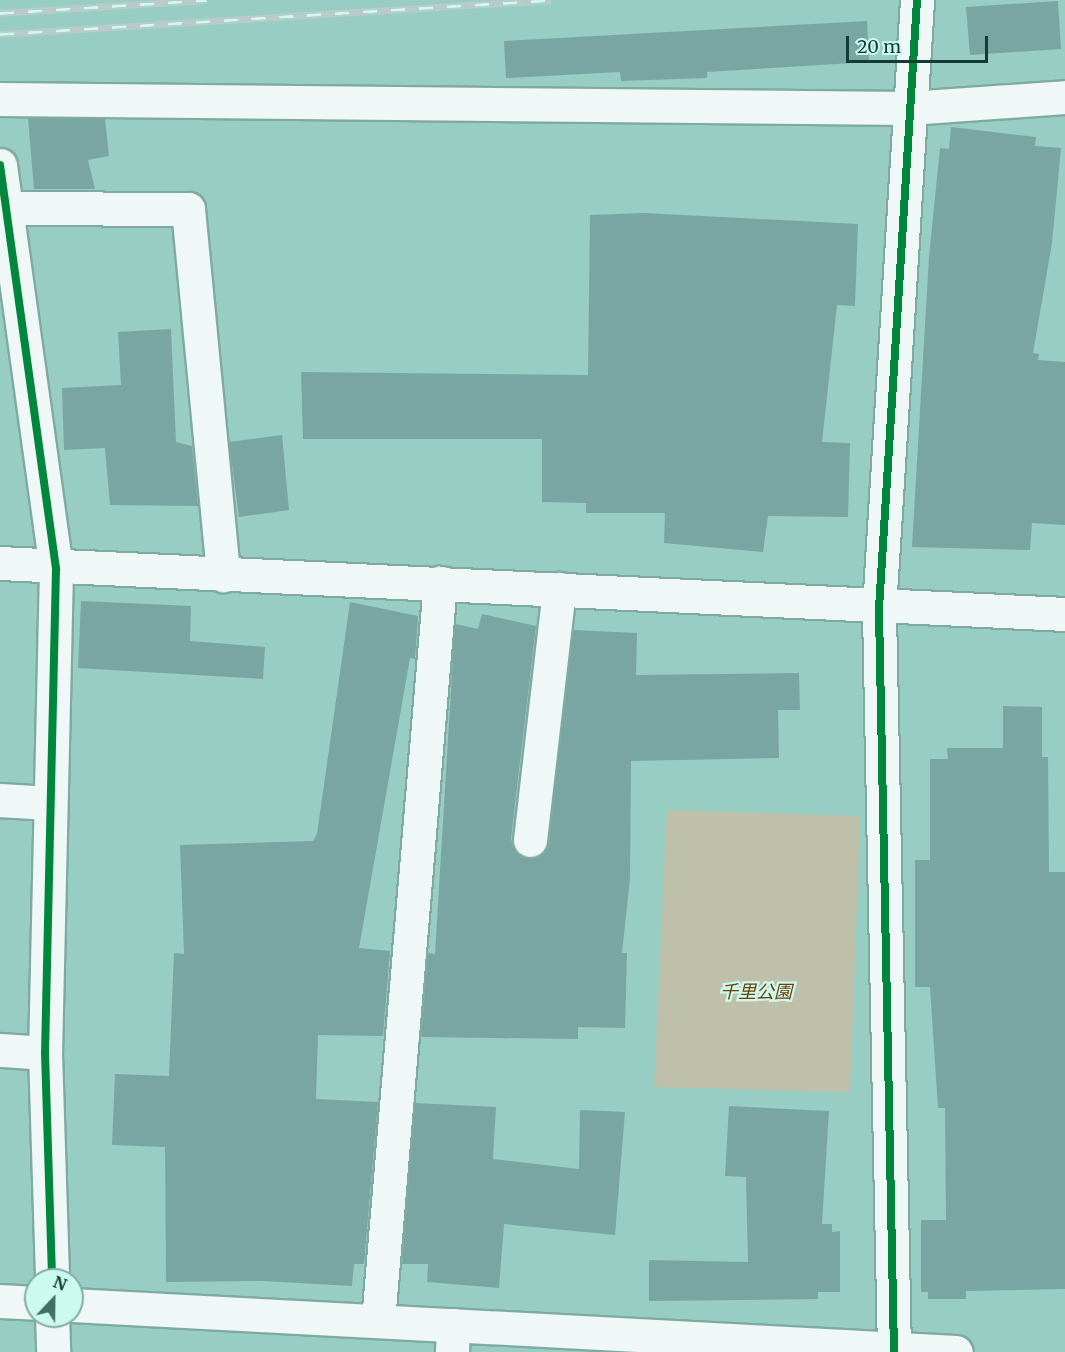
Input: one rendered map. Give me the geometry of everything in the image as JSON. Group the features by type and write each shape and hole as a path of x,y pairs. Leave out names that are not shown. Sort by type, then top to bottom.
{"street":[{"path":"894,1350 879,608 917,0"},
{"path":"0,99 909,108 1065,97"},
{"path":"0,165 56,569 45,1053 52,1268"},
{"path":"6,208 188,209 223,575"},
{"path":"0,562 56,569 440,583 879,608 1065,614"},
{"path":"378,1321 440,583"},
{"path":"530,840 559,590"},
{"path":"0,800 50,803"},
{"path":"0,1050 45,1053"},
{"path":"0,1301 24,1302"},
{"path":"84,1306 378,1321 453,1338 956,1352"},
{"path":"52,1328 53,1352"}],"green space":[{"name":"千里公園","path":"667,810 860,816 850,1092 654,1087"}],"building":[{"path":"1058,1 1061,49 970,55 966,7"},
{"path":"867,21 869,62 707,72 707,78 621,81 620,72 506,78 504,41"},
{"path":"28,118 105,119 109,156 88,160 95,189 34,189"},
{"path":"951,127 1036,137 1035,146 1061,148 1052,243 1033,353 1039,354 1038,360 1065,362 1065,525 1032,523 1030,550 912,547 929,257 940,148 949,149"},
{"path":"644,213 858,224 855,306 837,305 822,442 850,443 848,517 768,516 763,552 664,543 665,513 586,513 586,503 542,502 542,439 303,439 301,372 588,375 590,215"},
{"path":"171,329 176,442 192,446 198,506 110,505 105,448 64,450 62,388 121,385 118,332"},
{"path":"282,435 289,510 239,517 229,442"},
{"path":"81,601 191,606 190,641 265,647 263,679 78,668"},
{"path":"350,602 418,616 415,659 410,658 359,948 390,951 383,1036 318,1035 316,1099 378,1102 364,1264 354,1264 352,1286 264,1281 166,1282 165,1147 112,1145 115,1074 169,1076 174,953 184,954 180,845 313,841 317,834"},
{"path":"482,614 536,626 511,838 513,848 527,858 538,857 549,842 573,630 637,633 636,675 799,673 800,710 778,710 779,758 631,761 630,878 622,953 627,953 625,1028 578,1027 578,1039 421,1037 428,953 435,954 455,624 478,629"},
{"path":"1003,706 1042,707 1042,757 1048,757 1049,872 1065,872 1065,1289 966,1291 966,1299 928,1299 928,1292 921,1292 921,1220 946,1220 945,1108 938,1108 930,987 915,987 915,860 930,860 930,759 948,759 947,748 1003,748"},
{"path":"415,1103 496,1107 493,1159 579,1169 580,1110 625,1112 615,1235 504,1224 499,1288 427,1282 428,1264 402,1264"},
{"path":"729,1106 829,1111 822,1224 832,1224 832,1232 840,1231 840,1292 818,1292 818,1299 649,1301 649,1260 748,1262 746,1177 725,1176"}],"railway":[{"path":"0,13 207,0"},
{"path":"0,34 551,0"}],"cycle path":[{"path":"894,1352 879,608 917,0"},
{"path":"0,165 56,569 45,1053 52,1268"}]}
